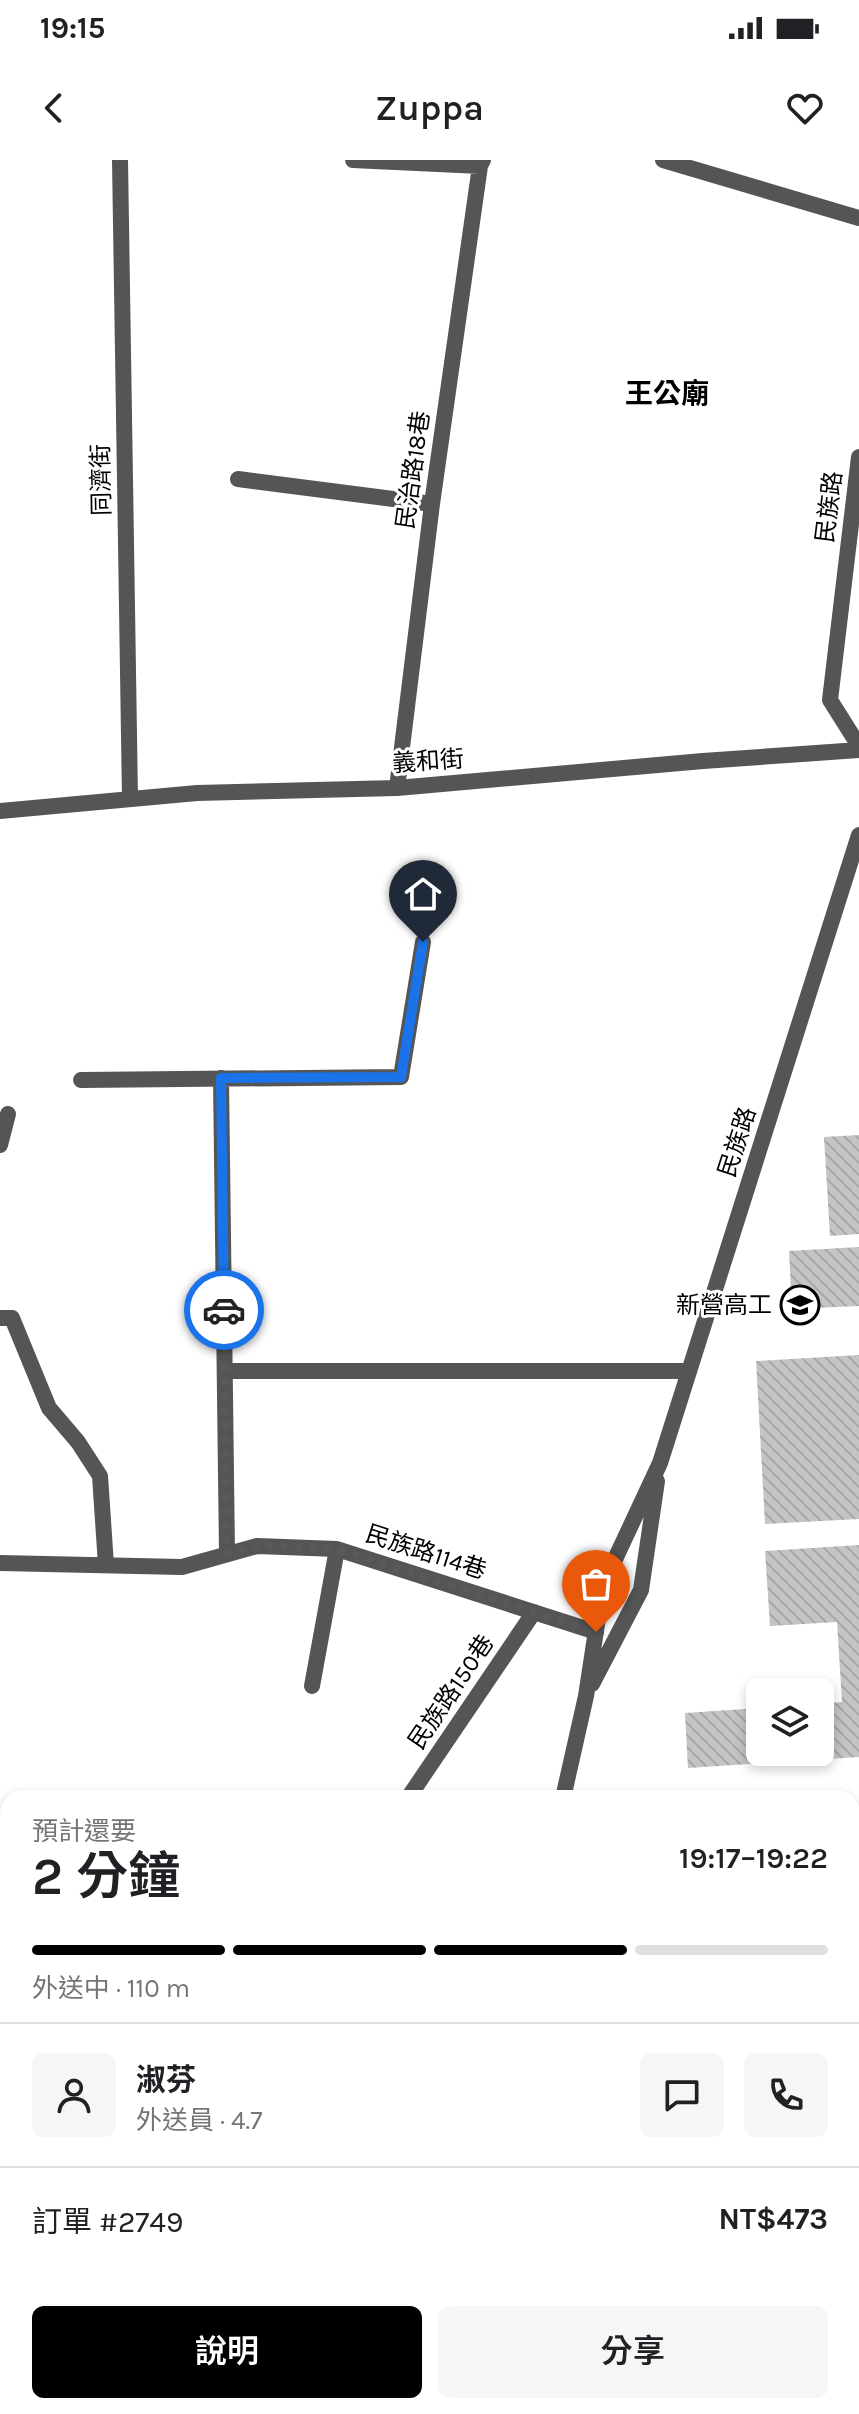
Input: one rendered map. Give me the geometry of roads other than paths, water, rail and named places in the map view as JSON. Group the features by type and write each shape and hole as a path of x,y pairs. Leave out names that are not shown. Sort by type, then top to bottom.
{"street":[{"name":"同濟街","path":"120,160 130,799"},
{"path":"353,160 482,163"},
{"path":"663,160 859,218"},
{"name":"民治路18巷","path":"397,788 432,504 482,163"},
{"name":"民族路","path":"859,457 830,700 859,748"},
{"path":"238,479 432,504"},
{"name":"義和街","path":"0,811 197,793 397,788 859,748"},
{"name":"民族路","path":"565,1790 586,1696 603,1585 660,1463 859,835"},
{"path":"81,1080 401,1077 423,942"},
{"path":"221,1078 227,1554"},
{"path":"0,1145 8,1114"},
{"path":"0,1318 12,1318 49,1408 78,1442 100,1476 106,1565"},
{"path":"225,1371 689,1371"},
{"name":"民族路","path":"586,1696 641,1590 660,1463"},
{"name":"民族路114巷","path":"0,1563 182,1567 257,1546 337,1549 596,1632"},
{"path":"312,1686 337,1549"},
{"name":"民族路150巷","path":"413,1790 534,1612"}],"place":[{"name":"新營高工","path":"800,1305"}],"district":[{"name":"王公廟","path":"667,393"}]}
